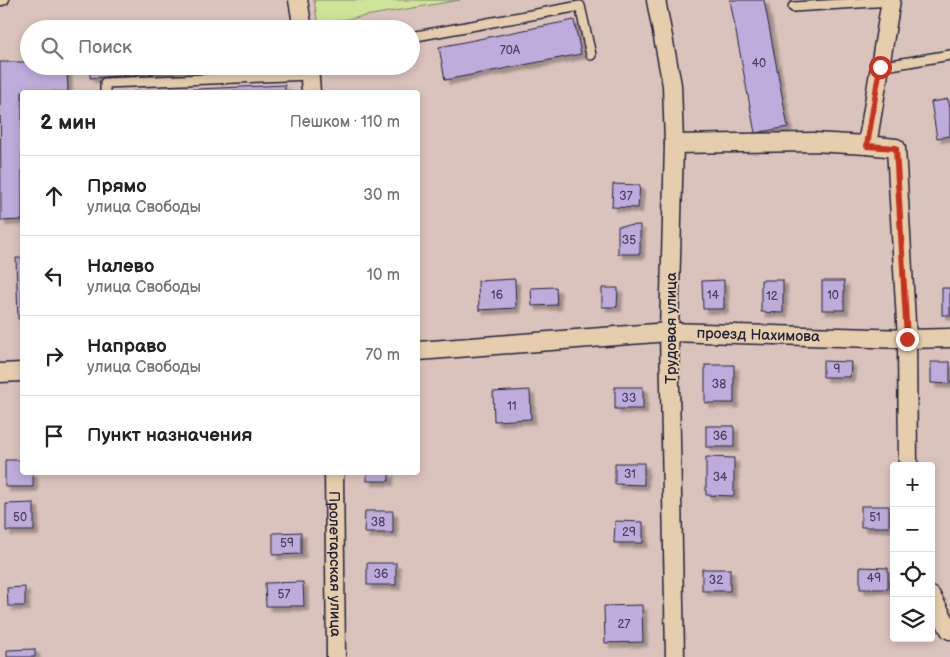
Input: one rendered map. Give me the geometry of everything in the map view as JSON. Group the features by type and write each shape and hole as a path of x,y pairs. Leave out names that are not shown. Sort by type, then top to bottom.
{"street":[{"path":"298,0 301,20"},
{"name":"Трудовая улица","path":"656,0 672,85 674,144 669,332 675,657"},
{"path":"867,146 891,0"},
{"path":"309,75 311,90"},
{"path":"674,144 813,142 896,148 907,339 908,462"},
{"name":"проезд Нахимова","path":"420,351 669,332 907,339 950,338"},
{"path":"0,373 20,372"},
{"name":"Пролетарская улица","path":"334,475 336,657"},
{"path":"932,597 950,630"}],"lane":[{"path":"0,1 4,0"},
{"path":"793,7 891,0"},
{"path":"420,34 580,6 591,55"},
{"path":"880,67 950,55"},
{"path":"105,90 105,83 231,75"}],"green space":[{"path":"314,0 460,0 342,20 317,20"}],"building":[{"path":"730,0 764,0 788,127 755,133"},
{"path":"574,20 581,54 445,80 439,47"},
{"path":"0,62 20,62 20,75 67,75 68,90 20,90 20,220 1,221"},
{"path":"90,75 130,75 90,78"},
{"path":"285,85 285,90 176,90"},
{"path":"948,99 950,108 950,136 937,138 931,102"},
{"path":"613,184 640,185 638,208 612,207"},
{"path":"640,225 640,254 618,254 618,226"},
{"path":"16,258 20,258 20,318 18,319"},
{"path":"515,279 516,308 479,310 478,281"},
{"path":"724,280 724,309 703,309 702,281"},
{"path":"761,280 783,280 783,313 761,312"},
{"path":"822,281 844,281 844,310 822,310"},
{"path":"556,287 557,305 532,306 531,288"},
{"path":"602,288 618,288 617,307 602,307"},
{"path":"942,288 950,288 950,315 942,315"},
{"path":"823,361 851,362 850,377 823,377"},
{"path":"931,362 950,362 950,384 931,383"},
{"path":"705,365 734,365 734,403 705,403"},
{"path":"615,387 643,387 643,409 615,409"},
{"path":"530,390 531,419 494,421 493,392"},
{"path":"706,426 734,426 734,447 706,447"},
{"path":"706,457 734,458 734,496 706,495"},
{"path":"5,460 20,460 20,475 33,475 33,487 5,487"},
{"path":"615,463 644,463 644,485 615,484"},
{"path":"367,475 389,475 389,481 367,481"},
{"path":"34,503 34,531 6,531 6,504"},
{"path":"861,506 889,506 889,527 861,527"},
{"path":"365,511 393,511 393,533 364,533"},
{"path":"615,521 643,522 643,543 614,543"},
{"path":"301,532 301,554 273,555 273,533"},
{"path":"367,563 396,563 396,585 367,585"},
{"path":"860,567 888,568 888,589 860,589"},
{"path":"702,569 730,569 730,591 702,591"},
{"path":"303,582 304,606 266,606 265,583"},
{"path":"25,587 25,606 8,606 7,588"},
{"path":"642,605 643,642 605,643 604,606"},
{"path":"35,649 35,657 7,657 7,650"}],"route":[{"path":"880,67 867,146 896,148 907,339"}]}
